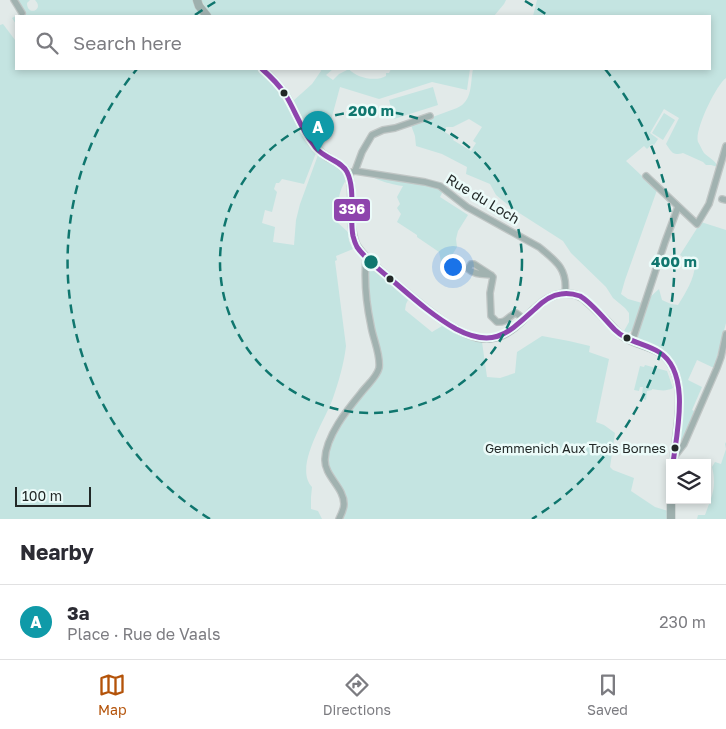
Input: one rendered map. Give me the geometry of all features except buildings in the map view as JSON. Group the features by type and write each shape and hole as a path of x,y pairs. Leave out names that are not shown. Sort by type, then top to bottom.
{"main road":[{"path":"197,0 205,15"},
{"path":"263,70 284,92 312,144 351,172 351,218 353,235 357,246 366,258 408,295 446,323 468,335 484,339 497,337 510,331 547,298 566,293 582,297 620,334 663,355 674,372 680,395 674,459"},
{"path":"670,519 671,504"}],"street":[{"path":"14,0 22,13"},
{"path":"351,172 372,135 430,116"},
{"path":"646,176 697,224 710,204 726,146"},
{"name":"Rue du Loch","path":"351,172 425,182 440,186 467,207 539,247 548,254 563,270 566,293"},
{"path":"631,340 678,207"},
{"path":"339,519 344,505 341,494 326,469 324,461 326,452 332,436 345,413 373,378 379,363 365,292 366,258"},
{"path":"491,275 494,279 490,292 490,316 497,322 501,322 506,321 516,313 524,320"},
{"path":"675,459 684,444 717,368 726,334"}],"shaded area":[{"path":"15,0 30,0 27,3 32,11 38,7 35,0 195,0 202,15 18,15 23,12"},
{"path":"201,0 506,0 495,15 210,15"},
{"path":"537,0 726,0 726,78 717,89 707,108 698,136 698,142 704,153 718,167 706,165 683,153 674,154 671,151 666,144 679,118 664,109 650,133 658,139 654,145 652,144 647,149 644,146 626,161 657,190 621,294 628,299 642,303 633,330 628,333 624,331 629,322 629,313 613,298 606,287 571,253 563,241 513,209 496,195 490,184 466,174 467,167 442,154 416,146 411,125 457,108 466,101 470,92 473,70 711,70 711,15 533,15","holes":["469,119 482,127 473,141 476,143 471,151 453,140 454,138 445,132 446,127 453,127"]},
{"path":"3,24 15,40 15,70 258,70 278,90 300,131 316,153 304,184 282,179 279,183 276,183 274,189 277,192 272,212 265,210 262,223 275,227 273,242 294,245 296,220 300,204 318,155 335,165 344,175 346,180 339,196 338,223 348,232 349,241 353,249 336,256 337,260 335,261 346,346 343,365 335,392 308,456 306,468 307,478 312,487 311,509 318,511 322,519 0,519 0,25"},
{"path":"332,70 326,75 333,80 347,70 361,77 377,79 386,76 386,73 389,73 390,70 470,70 467,90 432,82 379,99 340,87 330,124 316,145 292,102 312,84 321,71"},
{"path":"433,87 438,105 394,119 389,100"},
{"path":"664,113 675,120 663,140 652,133"},
{"path":"369,174 426,184 443,191 440,197 468,215 458,231 457,247 443,270 439,252 397,222 401,214 397,208 400,204 397,197 403,186 380,180"},
{"path":"701,222 726,230 726,323 714,368 697,360 688,380 702,387 692,410 694,411 689,428 680,442 681,380 676,369 639,340 637,335 649,298 659,289 662,300 678,305 687,291 695,265 680,255"},
{"path":"368,266 408,300 405,310 432,332 442,326 467,338 482,342 487,377 500,378 515,373 517,352 542,336 590,346 589,352 609,359 596,422 615,433 610,467 634,478 631,491 655,507 668,511 667,519 341,519 346,504 326,464 330,445 346,414 378,375 374,332 367,291"},
{"path":"645,365 667,371 673,388 665,390 652,389 647,391 646,400 641,398 643,387 640,387 639,391 634,390 640,366 644,367"},
{"path":"726,449 726,519 697,519 698,515 705,515 709,504 711,504 714,486 712,467 715,462 721,464"}],"transit line":[{"name":"396","path":"263,70 285,94 305,132 316,148 341,165 347,172 352,195 353,237 357,247 374,265 439,318 469,335 491,338 500,336 517,325 550,297 561,294 573,294 580,296 589,303 620,334 654,349 669,361 679,388 680,403 674,459"}],"place":[{"name":"3a","path":"318,152"},
{"name":"Gemmenich Aux Trois Bornes","path":"675,448"}]}
